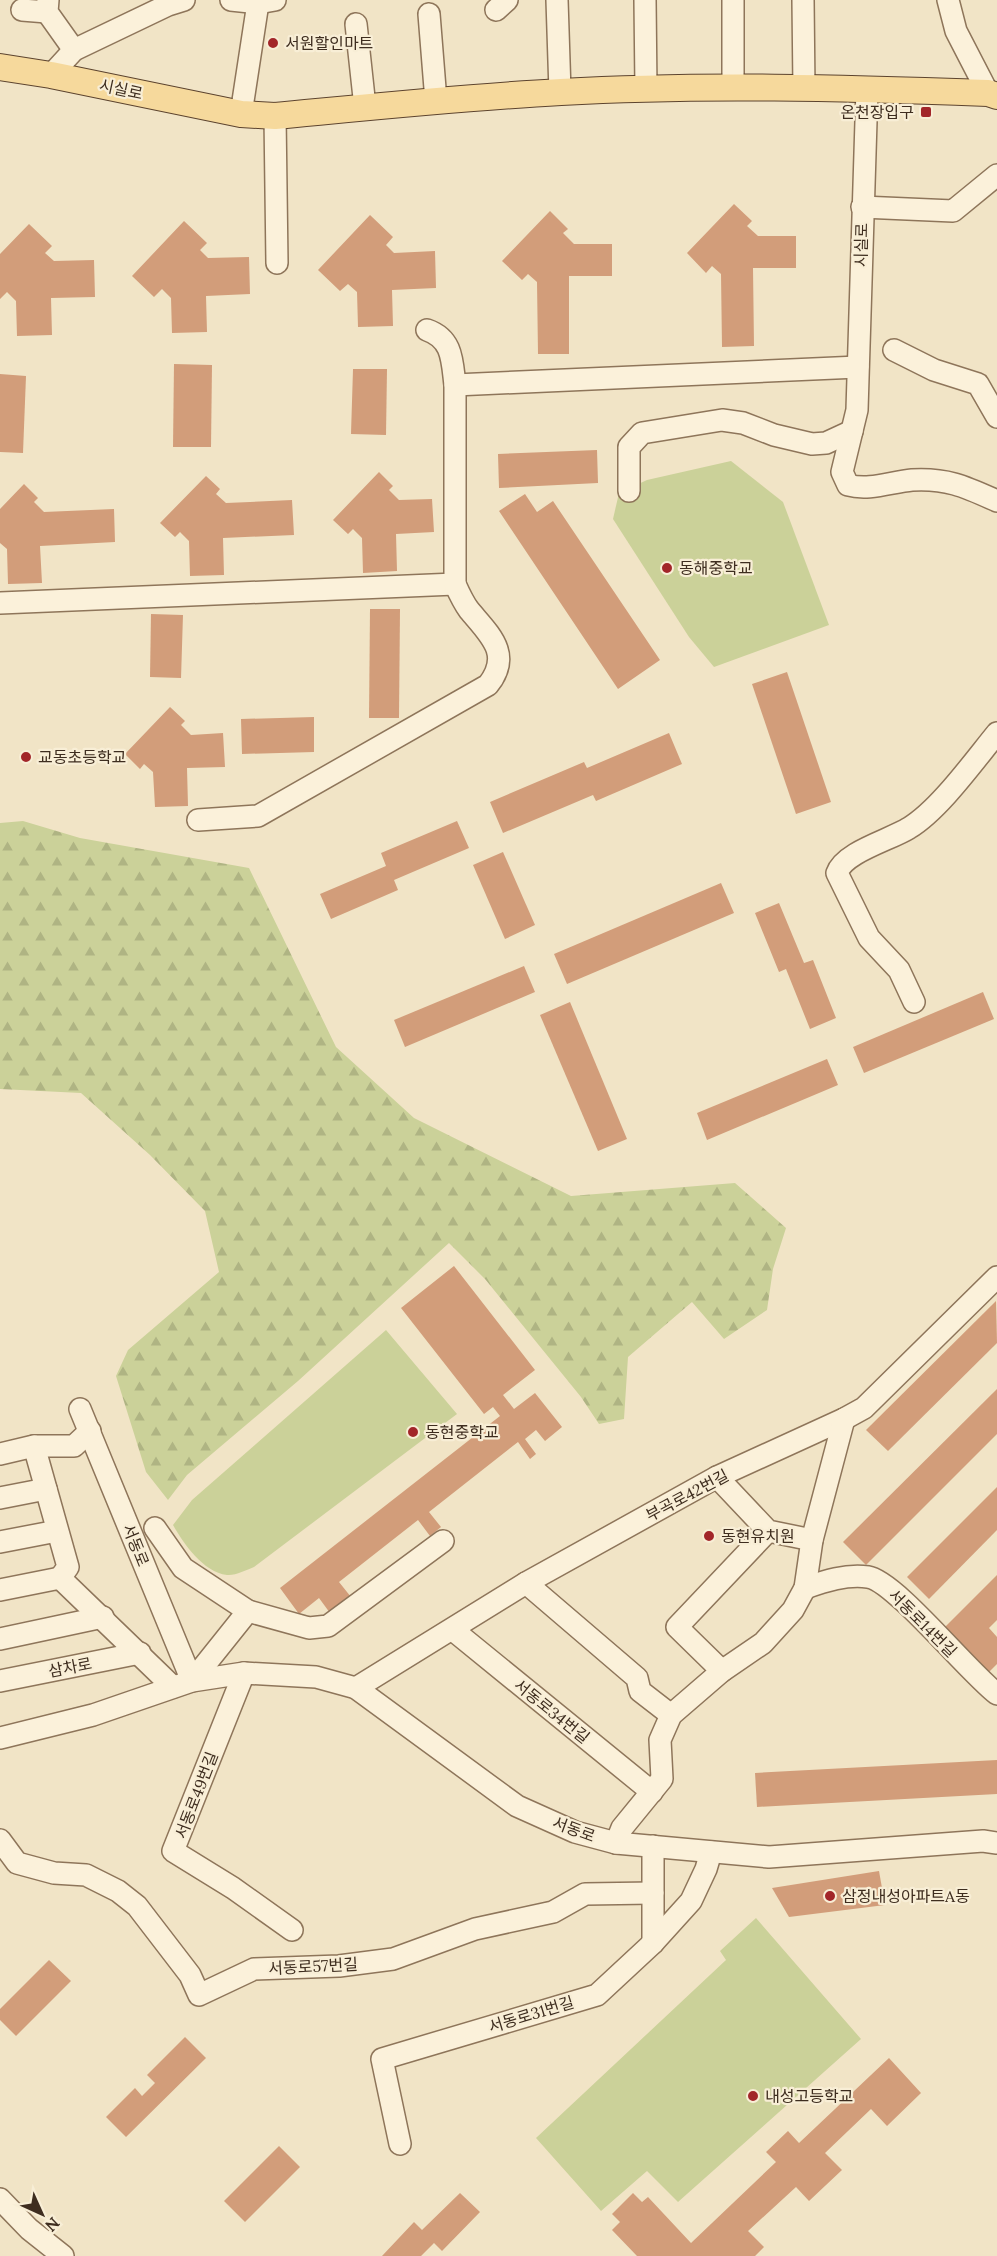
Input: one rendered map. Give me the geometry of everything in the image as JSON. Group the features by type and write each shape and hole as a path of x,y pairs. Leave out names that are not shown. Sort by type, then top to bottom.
{"main road":[{"name":"시실로","path":"0,67 51,75 241,114 276,116 436,101 560,92 646,89 867,89 992,94"}],"street":[{"path":"231,0 266,1 241,114"},
{"path":"557,0 560,92"},
{"path":"645,0 646,89"},
{"path":"733,0 733,88"},
{"path":"803,0 804,89"},
{"path":"948,0 956,31 992,94"},
{"path":"51,75 74,50 173,2"},
{"path":"22,10 48,6 74,50"},
{"path":"429,14 436,101"},
{"path":"356,24 365,107"},
{"path":"862,207 867,89"},
{"path":"276,116 277,263"},
{"name":"시실로","path":"997,175 953,211 862,207 857,410 842,472 848,485 858,488 913,480 945,482 967,487 997,501"},
{"path":"198,820 258,816 488,685 496,672 498,663 495,643 485,627 468,608 455,585 455,385 451,353 446,342 438,334 427,330"},
{"path":"894,351 934,370 978,384 997,417"},
{"path":"455,385 858,367"},
{"path":"629,490 629,447 642,433 723,420 743,423 774,435 812,444 826,443 852,430"},
{"path":"0,603 455,585"},
{"path":"914,1002 899,970 870,938 837,873 845,860 909,828 925,817 997,734"},
{"name":"부곡로42번길","path":"356,1688 526,1583 717,1477 864,1408 997,1277"},
{"name":"서동로","path":"80,1409 183,1684"},
{"path":"616,1843 622,1828 662,1779 660,1740 671,1715 722,1671 763,1643 793,1610 805,1588 812,1540 844,1419"},
{"path":"0,1454 34,1446 74,1446 90,1431"},
{"path":"0,1590 60,1578 68,1567 34,1446"},
{"path":"717,1477 768,1531 812,1540"},
{"path":"0,1498 46,1489"},
{"path":"155,1528 183,1568 248,1611 309,1628 328,1626 443,1541"},
{"path":"0,1542 57,1531"},
{"path":"722,1671 677,1627 768,1531"},
{"name":"서동로14번길","path":"805,1588 827,1580 854,1577 870,1578 881,1583 891,1589 977,1678 996,1692"},
{"path":"60,1578 140,1653 183,1684 248,1611"},
{"path":"526,1583 637,1678 640,1691 671,1715"},
{"path":"0,1639 103,1617"},
{"name":"서동로34번길","path":"453,1630 652,1792"},
{"name":"삼차로","path":"0,1681 140,1653"},
{"name":"서동로","path":"1,1740 93,1715 183,1684 244,1673 316,1677 356,1688 517,1806 575,1832 616,1843 769,1857 982,1841 997,1843"},
{"name":"서동로49번길","path":"244,1673 174,1851 233,1888 292,1930"},
{"name":"서동로57번길","path":"0,1840 16,1863 54,1873 86,1875 118,1891 136,1906 184,1966 199,1995 254,1969 339,1966 393,1959 475,1929 553,1912 585,1894 652,1893"},
{"path":"652,1846 653,1943"},
{"path":"653,1943 691,1901 711,1852"},
{"name":"서동로31번길","path":"400,2144 382,2059 597,1995 653,1943"},
{"path":"0,2199 30,2229 63,2256"}],"green space":[{"path":"731,461 783,502 829,625 714,667 689,637 613,519 619,493 647,480"},
{"path":"23,821 80,838 249,868 336,1047 414,1118 571,1196 735,1183 786,1228 773,1269 767,1310 724,1339 692,1302 628,1357 624,1419 599,1424 581,1397 485,1279 449,1243 298,1381 187,1475 168,1500 146,1472 116,1376 128,1350 219,1272 205,1211 150,1155 81,1093 0,1089 0,823"},
{"path":"386,1330 457,1414 254,1567 237,1574 227,1575 218,1573 202,1563 173,1525 192,1500"},
{"path":"756,1918 861,2039 678,2202 647,2171 601,2211 536,2138 726,1960 720,1951"}],"building":[{"path":"734,204 752,221 747,226 758,236 796,236 796,268 753,268 754,346 722,347 721,274 712,266 706,273 687,253"},
{"path":"550,211 568,229 563,233 574,244 612,244 612,276 569,276 569,354 538,354 537,282 528,274 522,280 502,261"},
{"path":"370,215 393,237 386,245 394,253 435,251 436,288 392,290 393,326 358,327 357,292 348,284 340,291 318,270"},
{"path":"184,221 207,243 200,250 208,258 249,257 250,294 206,296 207,332 172,333 171,298 162,289 154,297 132,276"},
{"path":"29,224 52,246 45,253 54,261 94,260 95,297 51,298 52,335 17,336 16,301 7,292 0,299 0,254"},
{"path":"174,364 212,365 211,447 173,447"},
{"path":"353,369 387,369 386,435 351,434"},
{"path":"0,374 26,376 23,453 0,452"},
{"path":"597,450 598,483 499,488 498,454"},
{"path":"379,472 393,486 389,490 399,500 432,499 434,532 396,534 397,571 363,573 362,538 353,529 348,534 333,520"},
{"path":"206,476 220,489 216,494 226,503 292,500 294,535 223,538 224,575 190,576 189,541 180,532 175,537 160,523"},
{"path":"24,484 38,498 34,502 44,512 114,509 115,542 40,546 42,583 8,584 7,549 0,543 0,509"},
{"path":"525,494 537,512 553,501 660,660 618,689 499,511"},
{"path":"370,609 400,609 399,718 369,718"},
{"path":"151,614 183,615 181,678 150,677"},
{"path":"787,672 831,802 796,814 752,684"},
{"path":"170,707 185,721 181,725 191,735 223,733 225,767 187,768 188,806 155,807 153,772 144,764 140,769 125,754"},
{"path":"314,717 314,752 242,754 241,719"},
{"path":"669,733 682,764 596,801 593,795 503,833 490,802 584,762 587,768"},
{"path":"457,821 469,848 394,880 398,890 331,919 320,894 386,866 381,853"},
{"path":"503,852 535,925 505,939 473,865"},
{"path":"721,883 734,913 567,984 554,954"},
{"path":"779,903 804,963 813,960 836,1018 810,1029 786,969 779,972 755,913"},
{"path":"524,966 535,992 405,1047 394,1020"},
{"path":"983,992 994,1019 864,1073 853,1047"},
{"path":"570,1002 627,1139 598,1151 540,1015"},
{"path":"827,1059 838,1085 707,1140 697,1113"},
{"path":"454,1266 535,1370 503,1395 514,1409 535,1393 562,1427 545,1441 536,1430 525,1439 536,1454 530,1459 518,1442 429,1512 441,1527 430,1536 418,1520 339,1582 351,1597 330,1613 319,1598 299,1614 280,1588 500,1416 493,1407 484,1414 401,1308"},
{"path":"996,1301 997,1343 888,1451 866,1430"},
{"path":"997,1389 997,1434 866,1565 843,1542"},
{"path":"997,1487 997,1530 929,1599 907,1577"},
{"path":"997,1575 997,1620 989,1628 997,1637 997,1664 989,1672 945,1627"},
{"path":"997,1760 997,1794 757,1807 755,1773"},
{"name":"삼정내성아파트A동","path":"879,1871 885,1905 789,1917 772,1888"},
{"path":"49,1960 71,1981 16,2036 0,2020 0,2009"},
{"path":"185,2037 206,2058 126,2137 106,2117 135,2088 142,2096 155,2083 147,2075"},
{"path":"889,2058 921,2093 887,2126 871,2109 825,2153 842,2170 809,2201 796,2187 748,2231 764,2247 755,2256 637,2256 612,2230 620,2222 612,2214 633,2193 642,2202 648,2197 691,2243 776,2162 766,2152 788,2131 799,2143"},
{"path":"279,2146 300,2167 245,2222 224,2201"},
{"path":"460,2193 480,2212 442,2251 434,2243 421,2256 382,2256 414,2222 422,2230"}],"place":[{"name":"서원할인마트","path":"273,43"},
{"name":"온천장입구","path":"926,112"},
{"name":"동해중학교","path":"667,568"},
{"name":"교동초등학교","path":"26,757"},
{"name":"동현중학교","path":"413,1432"},
{"name":"동현유치원","path":"709,1536"},
{"name":"삼정내성아파트A동","path":"830,1896"},
{"name":"내성고등학교","path":"753,2096"}]}
